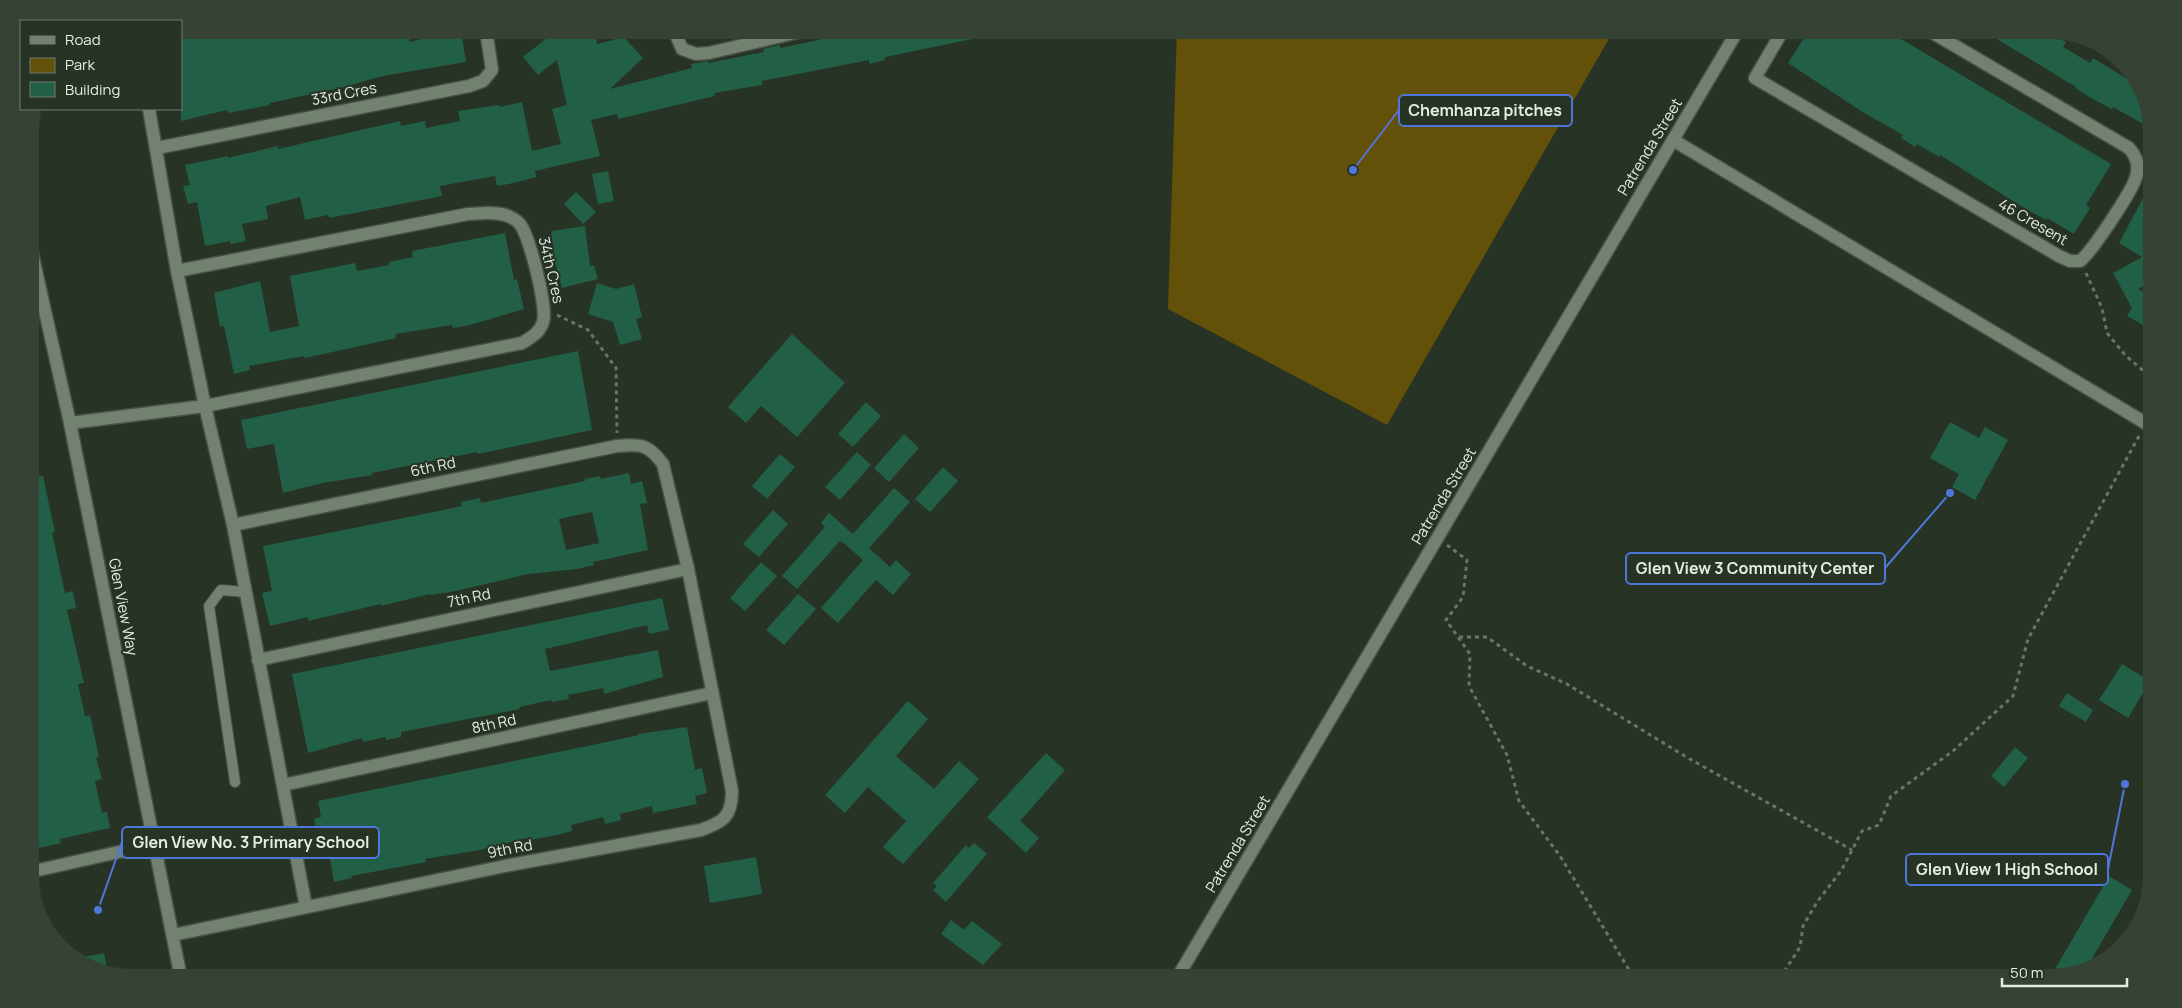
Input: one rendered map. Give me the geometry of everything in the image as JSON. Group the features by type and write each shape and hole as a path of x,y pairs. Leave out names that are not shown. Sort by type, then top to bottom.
{"street":[{"name":"33rd Cres","path":"157,148 469,86 483,81 492,70 487,39"},
{"path":"678,39 682,49 696,54 709,53 769,39"},
{"name":"Patrenda Street","path":"1182,969 1733,39"},
{"name":"46 Cresent","path":"1779,39 1755,78 2070,261 2080,261 2093,248 2136,180 2138,166"},
{"path":"1943,39 2129,148 2136,155 2138,166"},
{"path":"149,110 177,271 205,406 233,525 306,907"},
{"path":"1673,140 2143,421"},
{"name":"34th Cres","path":"70,424 205,406 522,343 535,335 544,323 545,309 527,235 519,223 507,215 489,213 468,214 177,271"},
{"name":"Glen View Way","path":"39,306 70,424 179,969"},
{"name":"6th Rd","path":"233,525 617,446 640,444 654,453 663,464 688,569"},
{"path":"688,569 712,694"},
{"name":"7th Rd","path":"258,660 688,569"},
{"name":"8th Rd","path":"282,785 712,694"},
{"name":"9th Rd","path":"173,935 505,866 701,830 720,823 728,814 732,804 732,791 712,694"},
{"path":"39,870 154,844"}],"lane":[{"path":"2138,166 2143,166"},
{"path":"235,782 209,606 222,590 246,592"}],"path":[{"path":"2080,261 2102,308 2107,333 2126,356 2143,370"},
{"path":"545,309 588,330 616,368 617,446"},
{"path":"1786,969 1800,947 1803,926 1817,902 1841,871 1862,831 1879,825 1891,796 1953,751 2013,696 2028,639 2143,436"},
{"path":"1438,539 1467,560 1463,597 1446,620 1470,654 1469,686 1507,755 1519,802 1560,856 1629,969"},
{"path":"1459,637 1487,637 1528,666 1567,684 1688,758 1852,850"}],"green space":[{"path":"1177,39 1609,39 1387,425 1168,309"}],"building":[{"path":"182,39 410,39 410,42 423,39 462,39 466,62 383,76 344,87 270,103 270,105 228,113 227,110 181,121"},
{"path":"546,39 596,39 597,44 615,39 626,39 643,58 610,89 692,68 691,64 708,61 708,63 764,52 763,49 780,45 780,48 823,39 972,39 885,57 885,60 869,64 869,60 762,81 762,85 714,93 715,96 618,119 617,114 591,120 600,156 535,171 536,177 514,183 497,186 495,176 440,186 442,196 329,218 328,215 305,220 300,197 266,206 268,219 242,224 246,241 231,244 230,241 205,246 197,202 188,204 183,186 190,185 185,165 228,156 228,158 278,146 278,149 400,121 401,126 425,121 426,128 460,121 458,111 499,105 500,107 522,102 532,151 561,144 552,109 567,105 557,60 538,75 523,57"},
{"path":"1803,39 1901,39 2111,164 2086,205 2090,208 2074,234 2047,218 2046,220 2024,208 1940,155 1939,157 1917,144 1915,147 1901,138 1903,135 1861,111 1788,63"},
{"path":"1997,39 2050,39 2066,42 2063,47 2090,63 2093,58 2127,79 2138,102 2143,124 2113,107 2112,109 2089,97 2076,87"},
{"path":"608,171 614,201 598,204 592,174"},
{"path":"576,192 596,212 583,224 564,204"},
{"path":"2143,198 2143,286 2138,289 2143,292 2143,325 2127,316 2132,308 2113,273 2142,257 2119,243"},
{"path":"585,226 590,266 594,265 598,279 562,288 555,262 551,231"},
{"path":"505,233 514,280 517,279 524,309 470,325 453,328 452,325 395,334 396,338 305,358 304,356 249,366 250,370 234,374 224,326 220,327 214,293 260,281 270,332 299,326 290,276 355,263 357,271 389,265 389,262 413,257 412,251"},
{"path":"597,283 616,289 634,284 642,317 636,319 642,339 620,345 613,322 588,314"},
{"path":"792,334 845,383 797,437 761,406 746,423 728,407"},
{"path":"578,351 592,430 478,454 477,452 372,473 373,475 322,483 283,493 274,445 247,449 241,420"},
{"path":"866,402 881,416 853,447 838,434"},
{"path":"1950,422 1979,438 1985,427 2008,440 1975,500 1952,487 1959,474 1930,458"},
{"path":"904,434 919,448 889,482 874,468"},
{"path":"857,452 871,465 840,500 825,487"},
{"path":"780,454 795,467 767,499 752,486"},
{"path":"943,467 958,481 930,512 915,499"},
{"path":"629,473 631,484 642,481 647,503 640,504 648,550 593,562 594,565 577,569 528,574 456,591 430,594 308,621 308,617 270,626 262,593 272,591 263,546 462,506 461,502 480,498 481,503 585,481 585,479 600,476 601,479","holes":["592,512 599,543 566,550 559,519"]},
{"path":"43,476 55,532 52,533 65,593 73,591 76,608 67,610 84,683 78,684 85,716 90,715 99,757 96,758 102,779 95,781 102,813 107,812 110,828 60,839 61,843 39,848 39,477"},
{"path":"894,488 910,502 869,548 890,567 896,560 911,574 893,595 876,580 838,623 821,608 863,560 845,544 840,541 797,589 782,576 825,527 821,523 829,513 853,534"},
{"path":"773,510 788,524 759,557 743,544"},
{"path":"761,562 777,576 745,611 730,598"},
{"path":"798,594 816,609 784,645 766,630"},
{"path":"662,598 669,630 649,634 647,625 545,649 550,671 658,650 663,677 604,694 603,688 568,695 569,699 552,702 551,700 519,707 520,709 401,732 401,737 386,740 385,737 363,742 362,738 308,753 292,674"},
{"path":"2122,664 2143,677 2143,693 2128,718 2099,700"},
{"path":"2067,693 2093,710 2086,722 2059,706"},
{"path":"908,701 928,719 896,756 934,789 959,761 979,779 903,864 883,847 906,821 868,787 845,813 825,795"},
{"path":"687,727 695,770 702,768 707,793 695,796 697,804 653,813 652,806 620,814 621,820 605,824 603,817 571,825 572,831 557,835 530,840 530,837 480,850 425,859 426,862 351,876 352,878 334,882 325,831 317,833 314,819 321,817 318,801 638,734"},
{"path":"2015,747 2028,758 2004,787 1991,776"},
{"path":"1046,753 1065,770 1020,821 1039,838 1026,853 987,817"},
{"path":"974,843 987,854 946,902 933,890 937,886 933,883 966,845 969,848"},
{"path":"756,857 762,894 710,903 704,866"},
{"path":"2109,876 2132,890 2091,960 2055,969"},
{"path":"951,920 964,930 972,921 1002,944 983,965 941,934"},
{"path":"104,953 106,965 96,962 85,957"}],"place":[{"name":"Chemhanza pitches","path":"1353,170"},
{"name":"Glen View 3 Community Center","path":"1950,493"},
{"name":"Glen View 1 High School","path":"2125,784"},
{"name":"Glen View No. 3 Primary School","path":"98,910"}]}
